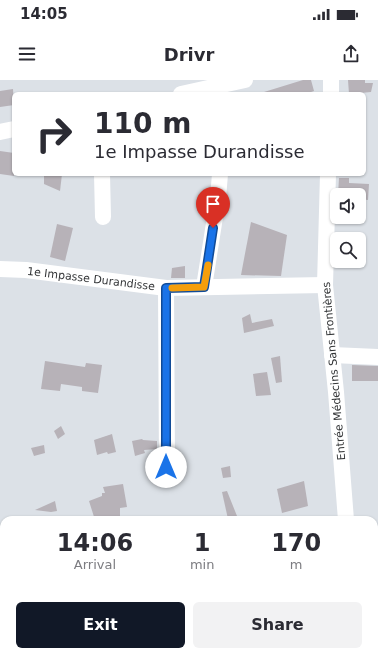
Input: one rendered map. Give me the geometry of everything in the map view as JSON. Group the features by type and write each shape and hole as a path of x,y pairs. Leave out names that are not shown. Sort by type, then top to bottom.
{"street":[{"path":"199,92 225,89 245,80"},
{"path":"331,80 331,92"},
{"path":"0,132 12,129"},
{"path":"102,176 103,217"},
{"path":"204,287 218,198 220,176"},
{"name":"Entrée Médecins Sans Frontières","path":"328,176 325,285 346,516"},
{"name":"1e Impasse Durandisse","path":"0,269 26,270 166,288 325,285"},
{"path":"166,288 166,467"},
{"path":"332,355 378,357"}],"building":[{"path":"303,80 311,80 314,91 311,92 264,92"},
{"path":"348,80 365,80 365,83 373,83 371,92 349,92"},
{"path":"13,89 12,105 0,107 0,91"},
{"path":"0,151 12,153 12,176 0,174"},
{"path":"44,176 62,176 60,191 44,184"},
{"path":"339,178 349,178 349,183 369,184 368,200 366,200 366,188 338,188"},
{"path":"251,222 287,235 281,276 241,275"},
{"path":"57,224 73,228 65,261 50,257"},
{"path":"185,266 185,278 171,278 172,268"},
{"path":"250,314 252,323 272,319 274,326 244,333 242,318"},
{"path":"280,356 282,382 276,383 271,358"},
{"path":"45,361 85,367 86,363 102,365 98,393 82,391 82,387 61,384 60,391 41,389"},
{"path":"352,365 378,366 378,381 352,381"},
{"path":"267,372 271,395 256,396 253,374"},
{"path":"61,426 65,434 58,439 54,431"},
{"path":"112,434 116,452 108,454 107,452 97,455 94,440"},
{"path":"142,439 157,441 157,449 144,450 145,453 135,456 132,441"},
{"path":"44,445 45,453 34,456 31,448"},
{"path":"230,466 231,477 223,478 221,468"},
{"path":"304,481 308,506 282,513 277,489"},
{"path":"123,484 127,507 120,508 120,516 94,516 89,501 102,496 102,493 105,493 103,487"},
{"path":"227,491 237,516 227,516 222,492"},
{"path":"55,501 57,511 51,512 35,510"}],"slow traffic":[{"path":"172,288 204,287 208,265"}],"route":[{"path":"166,467 166,288 204,287 213,228"}]}
